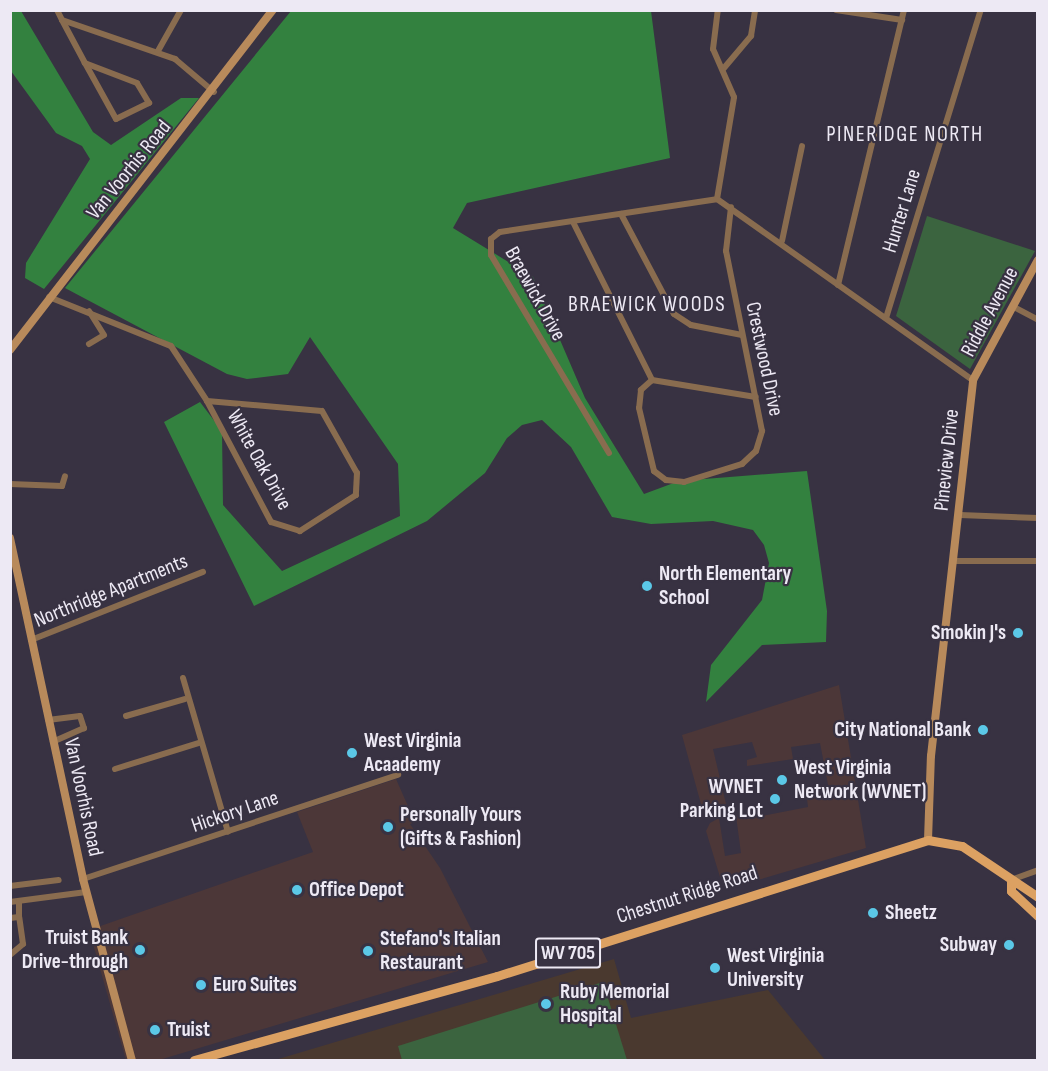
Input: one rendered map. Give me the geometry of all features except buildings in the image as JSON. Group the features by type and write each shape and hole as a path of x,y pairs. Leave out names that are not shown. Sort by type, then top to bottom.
{"main road":[{"name":"Chestnut Ridge Road","path":"196,1060 497,976 928,840 962,846 1038,897"},
{"name":"Chestnut Ridge Road","path":"1011,880 1011,891 1038,916"}],"street":[{"path":"57,10 85,63 116,119 149,103 137,83 85,63"},
{"path":"158,51 181,10"},
{"name":"Van Voorhis Road","path":"10,350 49,297 214,92 273,10"},
{"path":"718,10 713,49 724,68 734,97 717,199 782,241 838,285 973,380"},
{"path":"724,68 751,36 755,10"},
{"path":"836,10 902,20"},
{"path":"838,285 904,10"},
{"name":"Hunter Lane","path":"886,318 981,10"},
{"path":"62,20 158,51 214,92"},
{"path":"782,241 802,146"},
{"name":"Braewick Drive","path":"609,453 491,255 491,239 500,232 717,199"},
{"name":"Crestwood Drive","path":"652,380 641,390 639,408 654,471 666,480 684,482 741,465 756,451 762,431 726,251 731,207"},
{"path":"621,214 674,314 691,326 742,335"},
{"path":"573,222 652,380 756,397"},
{"name":"Riddle Avenue","path":"973,380 1038,260"},
{"name":"White Oak Drive","path":"49,297 90,311 171,346 207,401 272,522 300,531 356,495 357,473 322,411 207,401"},
{"path":"1014,308 1038,320"},
{"path":"89,344 104,335 90,311"},
{"name":"Pineview Drive","path":"928,840 931,756 960,515 973,380"},
{"path":"10,484 62,486 65,476"},
{"path":"960,515 1038,518"},
{"name":"Van Voorhis Road","path":"10,538 86,892 132,1060"},
{"path":"953,561 1038,561"},
{"name":"Northridge Apartments","path":"32,640 203,572"},
{"path":"183,678 185,699 228,832"},
{"path":"126,716 185,699"},
{"path":"48,720 80,716 84,728 53,742"},
{"path":"115,769 199,743"},
{"name":"Hickory Lane","path":"83,879 398,775"},
{"path":"1011,880 1038,870"},
{"path":"10,886 58,880"},
{"path":"10,893 11,902 86,892"},
{"path":"10,955 23,945 19,901"},
{"path":"10,918 19,917"}],"shaded area":[{"path":"839,685 866,848 731,888 720,877 706,831 710,823 719,818 725,856 741,853 736,816 745,814 746,819 808,807 807,799 830,795 820,743 791,747 793,759 747,766 747,760 757,757 752,742 713,749 726,804 704,815 682,735"},
{"path":"396,779 415,822 410,824 440,868 488,962 159,1060 126,1060 89,930 313,852 297,812"},
{"name":"Ruby Memorial Hospital","path":"614,959 631,1018 768,990 825,1060 275,1060"}],"green space":[{"path":"10,11 21,11 93,132 111,145 181,98 199,98 44,289 25,278 26,263 90,159 82,146 56,133 11,71"},
{"path":"291,11 651,11 670,158 467,203 453,228 533,277 585,398 644,494 679,481 807,471 827,611 826,642 762,645 706,702 711,665 762,600 769,563 764,545 753,530 713,521 651,524 612,517 571,447 542,420 522,425 507,438 485,473 427,521 254,606 164,422 200,402 222,431 223,505 282,571 400,516 398,464 310,337 288,374 247,379 227,374 65,288"},
{"path":"927,216 1035,251 970,369 896,316"},
{"path":"603,982 627,1060 402,1060 398,1046"}],"place":[{"name":"North Elementary School","path":"647,586"},
{"name":"Smokin J's","path":"1018,633"},
{"name":"City National Bank","path":"983,730"},
{"name":"West Virginia Acaademy","path":"352,753"},
{"name":"West Virginia Network (WVNET)","path":"782,780"},
{"name":"WVNET Parking Lot","path":"775,799"},
{"name":"Personally Yours (Gifts & Fashion)","path":"388,827"},
{"name":"Office Depot","path":"297,890"},
{"name":"Sheetz","path":"873,913"},
{"name":"Subway","path":"1009,945"},
{"name":"Truist Bank Drive-through","path":"140,950"},
{"name":"Stefano's Italian Restaurant","path":"368,951"},
{"name":"West Virginia University","path":"715,968"},
{"name":"Euro Suites","path":"201,985"},
{"name":"Ruby Memorial Hospital","path":"546,1004"},
{"name":"Truist","path":"155,1030"}],"district":[{"name":"PINERIDGE NORTH","path":"905,135"},
{"name":"BRAEWICK WOODS","path":"647,305"}]}
